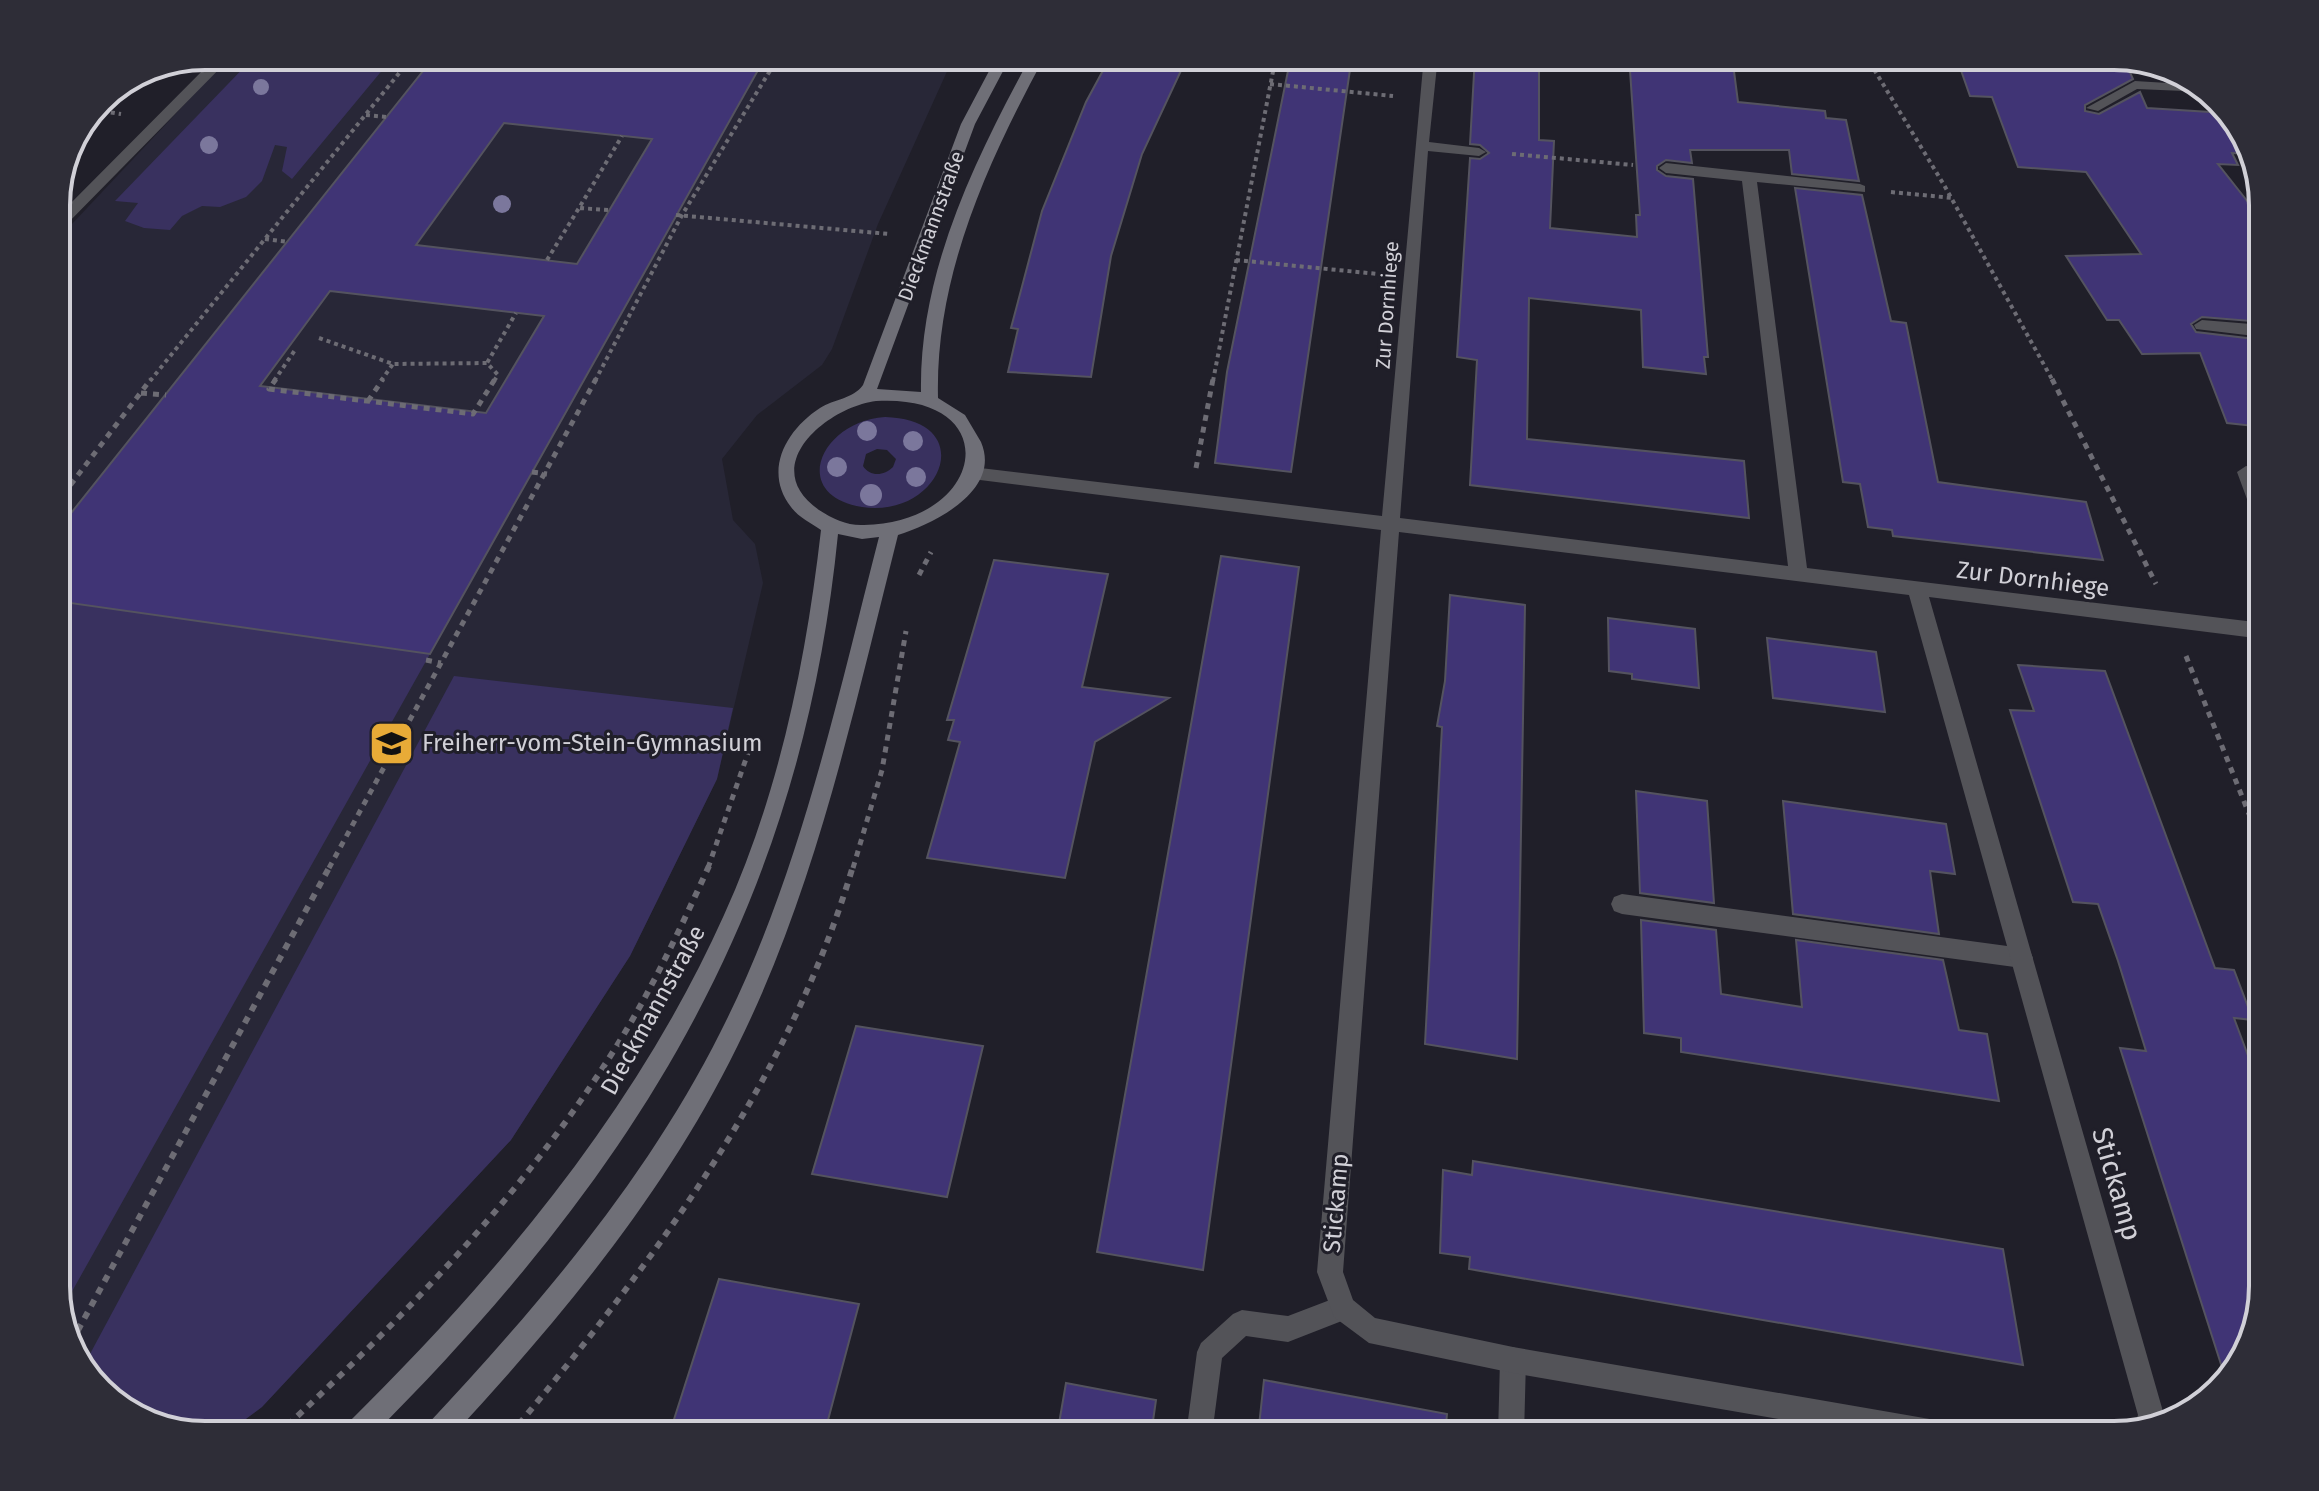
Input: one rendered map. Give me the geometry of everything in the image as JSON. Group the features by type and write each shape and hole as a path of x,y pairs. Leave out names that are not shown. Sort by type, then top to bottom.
{"street":[{"path":"70,213 211,70"},
{"name":"Dieckmannstraße","path":"863,397 878,371 968,124 997,70"},
{"name":"Dieckmannstraße","path":"930,401 929,343 960,227 1001,127 1031,70"},
{"name":"Zur Dornhiege","path":"1392,525 1429,70"},
{"path":"2093,108 2135,85 2179,88"},
{"path":"1421,146 1479,152"},
{"path":"1666,168 1860,189"},
{"path":"1749,177 1798,573"},
{"path":"2202,325 2249,330"},
{"path":"898,394 930,401 955,415 971,436 975,447 972,473 961,493 942,511 918,524 890,531 859,533 830,526 806,512 797,502 787,480 788,457 798,437 815,419 837,406 863,397 898,394"},
{"path":"2246,472 2249,480"},
{"name":"Zur Dornhiege","path":"972,473 2249,629"},
{"name":"Stickamp","path":"1343,1308 1330,1272 1392,525"},
{"name":"Dieckmannstraße","path":"367,1421 465,1319 557,1209 630,1106 693,1000 734,918 777,794 816,644 830,526"},
{"path":"448,1421 487,1380 588,1259 669,1143 730,1040 754,987 795,873 890,531"},
{"name":"Stickamp","path":"1917,589 2151,1415"},
{"path":"1622,904 2022,958"},
{"path":"1201,1421 1210,1352 1242,1323 1288,1329 1343,1308 1369,1330 1811,1421"},
{"path":"1511,1421 1513,1360"}],"path":[{"path":"70,486 140,393 402,70"},
{"path":"78,1331 547,474 679,215 772,70"},
{"path":"1189,500 1273,70"},
{"path":"1875,70 1954,198 2057,384 2172,620 2249,814"},
{"path":"1270,84 1426,100"},
{"path":"365,115 387,117"},
{"path":"547,260 622,136"},
{"path":"1479,152 1666,168"},
{"path":"1860,189 1954,198"},
{"path":"579,208 608,210"},
{"path":"679,215 889,234"},
{"path":"264,239 288,242"},
{"path":"1236,260 1411,277"},
{"path":"487,363 516,313"},
{"path":"295,350 269,389 473,414 498,375 487,363 393,364 319,338"},
{"path":"367,401 393,364"},
{"path":"140,393 166,395"},
{"path":"532,472 547,474"},
{"path":"426,660 441,663"},
{"path":"292,1421 386,1332 489,1219 534,1164 617,1046 689,913 731,808 751,743"}],"shaded area":[{"name":"Freiherr-vom-Stein-Gymnasium","path":"217,70 948,70 878,224 832,349 822,365 757,415 722,459 733,520 755,544 763,583 717,779 630,956 511,1140 262,1407 243,1421 187,1420 162,1414 130,1398 110,1381 88,1353 80,1338 70,1295 70,226"},
{"path":"241,70 382,70 292,179 282,171 287,147 275,145 262,181 246,197 220,207 202,206 182,216 170,230 144,228 125,221 138,203 115,201"},
{"path":"885,417 915,422 933,434 941,450 939,468 929,485 912,498 890,507 862,507 839,500 825,488 820,474 822,459 830,444 844,431","holes":["877,449 887,450 896,459 893,467 881,474 866,470 863,466 866,454"]},
{"path":"70,603 430,654 70,1295"},
{"path":"454,676 733,708 717,779 630,956 511,1140 262,1407 243,1421 187,1420 162,1414 130,1398 110,1381 89,1355"}],"building":[{"path":"424,70 758,70 430,654 70,603 70,514","holes":["504,123 652,139 577,264 416,245","330,291 544,316 486,413 260,386"]},
{"path":"1103,70 1181,70 1142,154 1111,256 1091,377 1008,372 1018,329 1011,328 1042,211 1086,102"},
{"path":"1288,70 1350,70 1291,472 1215,463 1227,372"},
{"path":"1474,70 1539,70 1539,140 1554,141 1550,228 1637,237 1636,215 1640,215 1630,70 1734,70 1738,102 1825,111 1826,118 1846,120 1859,181 1792,174 1789,150 1690,150 1692,163 1666,160 1657,166 1657,170 1666,176 1693,179 1708,357 1704,357 1706,374 1643,367 1641,310 1529,298 1527,439 1744,461 1749,518 1470,485 1477,360 1457,357 1470,158 1480,159 1489,153 1480,145 1470,144"},
{"path":"1961,70 2129,71 2133,79 2085,105 2085,111 2099,114 2140,92 2147,108 2211,112 2215,116 2239,153 2232,153 2238,165 2218,164 2249,203 2249,321 2202,317 2191,324 2196,332 2249,338 2249,425 2227,423 2200,353 2142,354 2119,320 2107,320 2066,256 2141,254 2086,172 2018,167 1992,97 1970,96"},
{"path":"1795,188 1862,195 1891,321 1906,323 1938,482 2086,502 2103,560 1893,536 1892,530 1868,527 1860,484 1843,482"},
{"path":"1221,556 1299,567 1203,1270 1097,1252"},
{"path":"994,560 1108,574 1082,687 1169,698 1095,742 1065,878 927,858 960,742 948,740 954,720 947,720"},
{"path":"1450,595 1525,605 1517,1059 1425,1044 1442,727 1437,726 1445,681"},
{"path":"1608,618 1695,629 1699,688 1632,679 1632,674 1609,671"},
{"path":"1767,638 1876,652 1885,712 1773,698"},
{"path":"2018,665 2105,671 2215,968 2234,970 2249,1009 2249,1020 2234,1018 2249,1058 2249,1286 2242,1329 2222,1366 2120,1048 2146,1051 2118,961 2098,904 2073,902 2010,710 2034,711"},
{"path":"1636,791 1707,801 1714,903 1640,893"},
{"path":"1783,801 1946,824 1955,874 1930,871 1939,934 1793,914"},
{"path":"1641,920 1716,930 1721,994 1802,1007 1796,940 1943,960 1959,1030 1987,1034 1999,1101 1681,1052 1681,1038 1644,1033"},
{"path":"856,1026 983,1046 947,1197 812,1174"},
{"path":"1473,1161 2003,1249 2023,1365 1469,1269 1470,1257 1440,1253 1443,1170 1472,1175"},
{"path":"719,1279 859,1304 828,1421 673,1421"},
{"path":"1264,1380 1447,1414 1446,1421 1260,1421"},
{"path":"1066,1383 1156,1400 1153,1421 1059,1421"}],"place":[{"name":"Freiherr-vom-Stein-Gymnasium","path":"391,743"}]}
